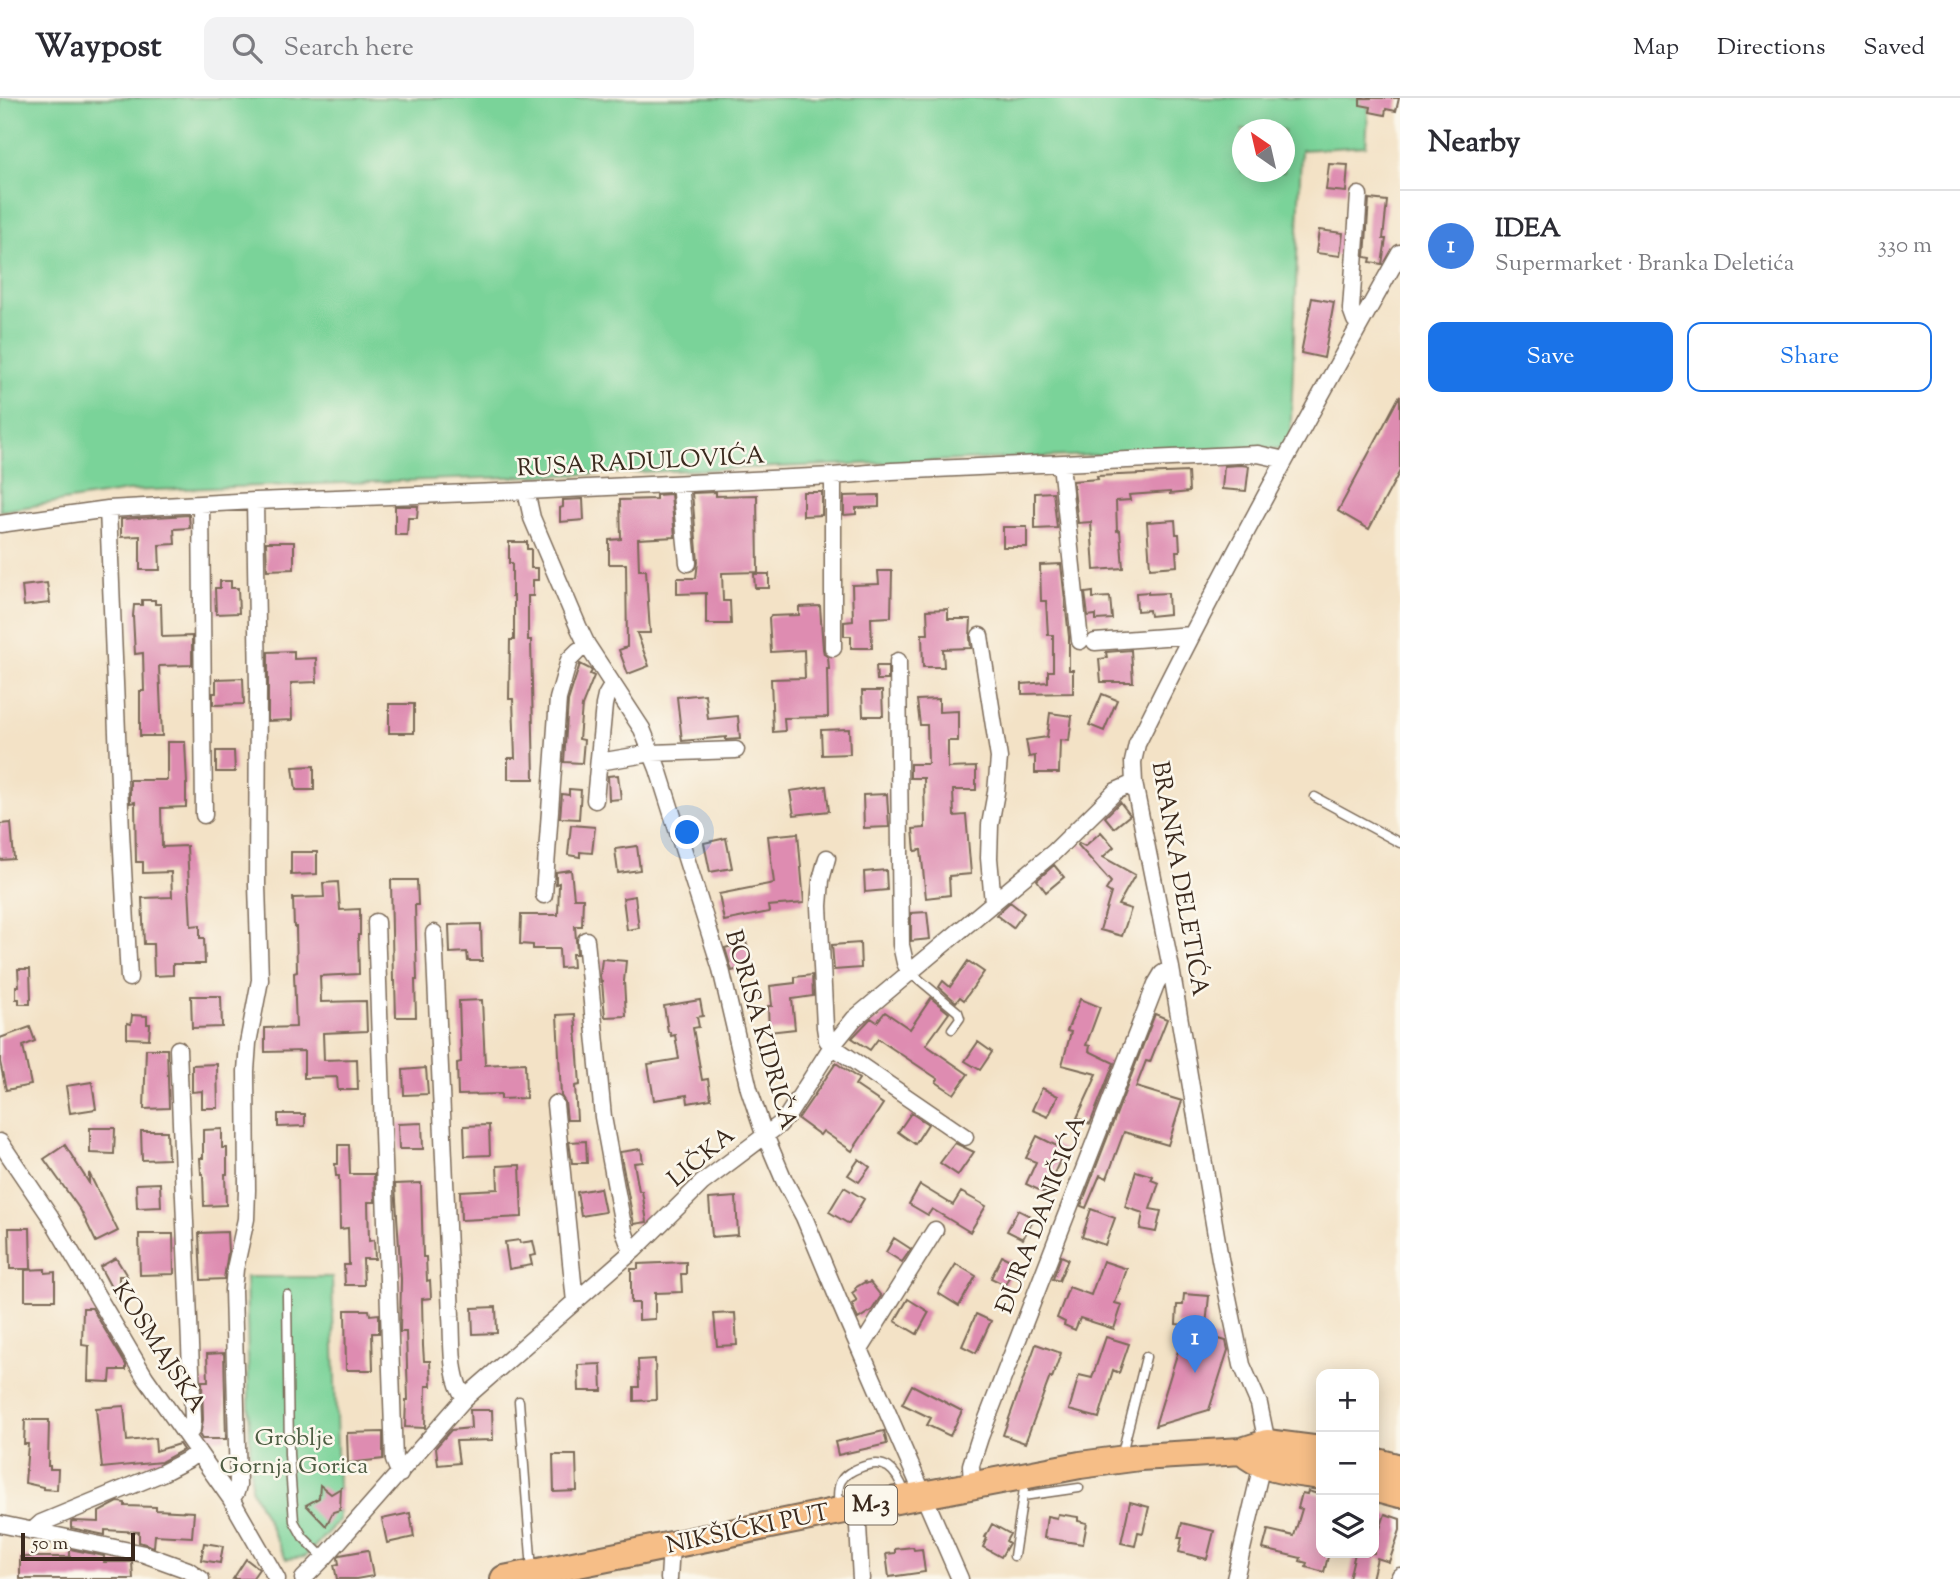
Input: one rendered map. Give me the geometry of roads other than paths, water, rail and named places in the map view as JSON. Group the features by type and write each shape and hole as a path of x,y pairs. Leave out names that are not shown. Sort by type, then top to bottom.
{"main road":[{"name":"NIKŠIĆKI PUT","path":"504,1579 972,1486 1025,1485 1120,1460 1316,1450"},
{"name":"NIKŠIĆKI PUT","path":"1257,1453 1316,1474"},
{"path":"1379,1462 1400,1468"},
{"path":"1379,1488 1400,1494"}],"street":[{"path":"1359,195 1351,309 1355,320 1360,324"},
{"name":"BRANKA DELETIĆA","path":"1257,1453 1259,1404 1242,1365 1220,1259 1171,968 1134,783 1133,762 1137,744 1192,635 1400,253"},
{"name":"RUSA RADULOVIĆA","path":"0,524 108,509 255,501 526,492 1258,454 1285,460"},
{"path":"1060,464 1088,641 1192,635"},
{"path":"833,476 833,648"},
{"path":"681,484 688,563"},
{"name":"BORISA KIDRIČA","path":"526,492 532,518 587,645 642,729 659,769 721,969 749,1089 765,1136 804,1217 860,1348 916,1497 960,1579"},
{"path":"232,1499 238,1485 233,1290 246,1219 246,1071 248,1043 260,980 255,501"},
{"path":"201,504 204,815"},
{"path":"108,509 129,978"},
{"path":"980,636 999,758 998,782 990,825 989,858 993,903"},
{"path":"544,895 558,699 569,660 587,645"},
{"path":"898,661 901,944 910,972"},
{"path":"595,800 604,705 614,684"},
{"path":"599,762 652,753 736,750"},
{"name":"LIČKA","path":"303,1579 466,1398 634,1250 710,1175 779,1125 832,1046 854,1019 1054,852 1116,791 1134,783"},
{"path":"827,858 818,906 827,1040 965,1137"},
{"path":"376,922 394,1460 400,1474"},
{"path":"433,933 455,1373 458,1387 466,1398"},
{"path":"586,940 603,1117 624,1231 634,1250"},
{"name":"ĐURA DANIČIĆA","path":"972,1486 971,1465 985,1424 1156,984 1162,974 1171,968"},
{"path":"178,1049 192,1419 187,1436"},
{"path":"555,1104 575,1302"},
{"name":"KOSMAJSKA","path":"0,1142 50,1216 145,1377 232,1499 277,1579"},
{"path":"860,1348 934,1230"},
{"path":"32,1531 41,1523 162,1473 198,1452"},
{"path":"1234,1579 1257,1453"},
{"path":"848,1510 861,1579"},
{"path":"0,1524 144,1554 188,1570 201,1579"},
{"path":"669,1579 671,1546"}],"lane":[{"path":"1315,797 1400,843"},
{"path":"910,972 958,1012 960,1018 952,1029"},
{"path":"287,1295 289,1454 294,1521 303,1537 324,1558"},
{"path":"1120,1460 1146,1357"},
{"path":"519,1401 533,1573"},
{"path":"848,1510 840,1482 848,1473 870,1464 883,1464 916,1497"},
{"path":"1014,1556 1025,1485 1079,1488"}],"place":[{"name":"IDEA","path":"1195,1373"}],"park label":[{"name":"Groblje Gornja Gorica","path":"294,1453"}]}
